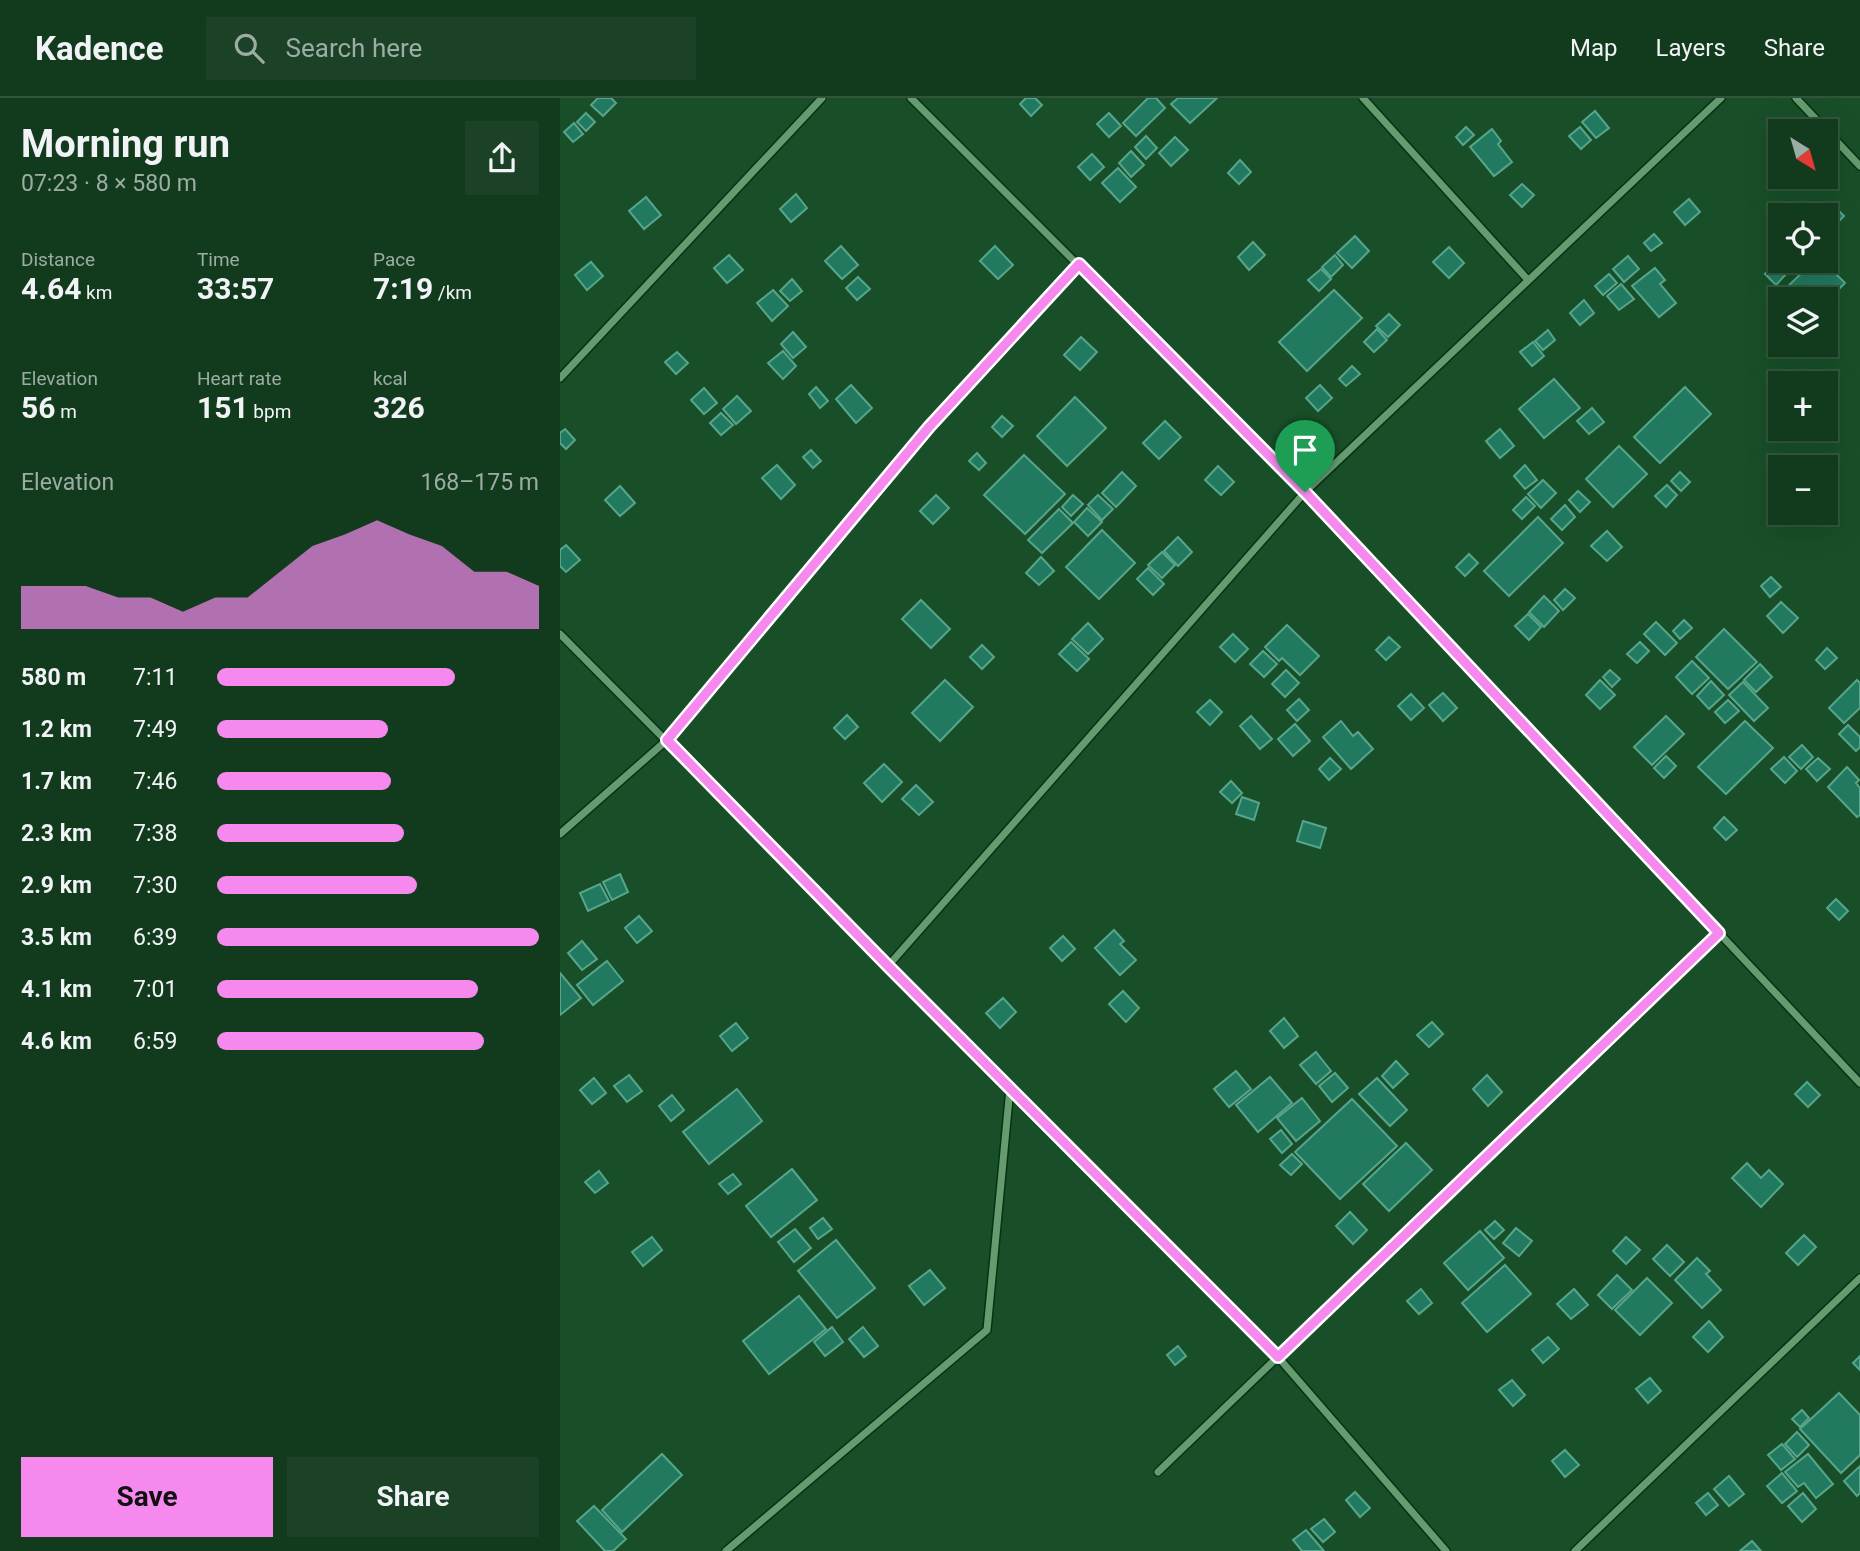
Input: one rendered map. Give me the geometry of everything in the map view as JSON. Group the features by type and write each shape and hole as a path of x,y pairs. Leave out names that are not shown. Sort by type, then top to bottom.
{"street":[{"path":"560,377 822,98"},
{"path":"911,98 1305,492 1860,1083"},
{"path":"1363,98 1528,280"},
{"path":"888,966 1305,492 1721,98"},
{"path":"1796,98 1860,166"},
{"path":"560,834 667,740 929,427 1079,264"},
{"path":"560,634 1278,1357 1447,1551"},
{"path":"1158,1472 1719,933"},
{"path":"726,1551 987,1329 1010,1088"},
{"path":"1575,1551 1860,1278"}],"building":[{"path":"598,98 611,98 616,103 603,116 591,105"},
{"path":"1026,98 1035,98 1042,105 1031,116 1020,104"},
{"path":"1148,98 1156,98 1165,108 1136,136 1123,123"},
{"path":"1178,98 1217,98 1190,123 1171,104"},
{"path":"1595,111 1609,128 1596,138 1582,122"},
{"path":"586,113 595,122 586,131 577,122"},
{"path":"1109,113 1121,126 1109,137 1097,124"},
{"path":"574,123 583,134 573,142 564,132"},
{"path":"1466,127 1474,135 1463,145 1456,137"},
{"path":"1580,127 1591,140 1581,149 1569,136"},
{"path":"1492,129 1501,141 1498,144 1512,162 1494,176 1470,147"},
{"path":"1146,136 1157,148 1146,159 1135,147"},
{"path":"1175,137 1188,150 1171,166 1159,153"},
{"path":"1131,151 1144,165 1131,177 1119,163"},
{"path":"1092,154 1104,167 1090,180 1078,167"},
{"path":"1240,160 1251,172 1239,184 1228,173"},
{"path":"1118,168 1136,187 1120,202 1102,183"},
{"path":"1522,184 1534,195 1522,207 1510,195"},
{"path":"796,194 807,208 791,222 780,209"},
{"path":"646,197 661,215 644,229 629,211"},
{"path":"1689,199 1700,212 1685,225 1674,212"},
{"path":"1838,210 1844,216 1838,222"},
{"path":"1654,234 1662,243 1651,251 1644,243"},
{"path":"1355,236 1369,251 1352,268 1337,253"},
{"path":"1253,242 1265,255 1249,270 1238,257"},
{"path":"841,246 858,265 842,279 825,261"},
{"path":"995,246 1013,265 998,279 980,261"},
{"path":"1449,247 1464,263 1449,278 1433,262"},
{"path":"729,255 743,270 727,283 714,268"},
{"path":"1335,255 1343,265 1331,277 1322,267"},
{"path":"1628,256 1639,269 1624,282 1613,269"},
{"path":"591,262 603,276 587,290 575,275"},
{"path":"1655,268 1665,280 1660,284 1676,303 1659,317 1632,286"},
{"path":"1321,269 1331,279 1319,291 1308,280"},
{"path":"1768,271 1787,273 1776,285 1765,274"},
{"path":"1802,273 1835,273 1845,283 1838,290 1838,287 1787,287"},
{"path":"1609,274 1617,283 1603,295 1595,286"},
{"path":"858,277 870,289 857,300 846,288"},
{"path":"792,279 802,291 790,301 780,291"},
{"path":"1621,284 1634,299 1619,310 1607,296"},
{"path":"773,290 788,306 772,321 757,303"},
{"path":"1334,290 1362,318 1307,371 1279,342"},
{"path":"1584,300 1594,313 1580,325 1570,313"},
{"path":"1389,314 1400,325 1388,337 1376,326"},
{"path":"1377,329 1387,340 1374,352 1364,342"},
{"path":"1548,330 1555,340 1543,350 1535,341"},
{"path":"793,332 806,347 793,358 781,344"},
{"path":"1081,337 1097,352 1080,370 1064,355"},
{"path":"1533,342 1544,356 1532,366 1520,352"},
{"path":"783,351 796,366 783,379 768,363"},
{"path":"677,352 688,363 676,374 665,362"},
{"path":"1352,366 1360,374 1346,386 1339,379"},
{"path":"1554,379 1580,408 1544,438 1519,409"},
{"path":"851,385 872,408 856,423 836,399"},
{"path":"1320,385 1332,398 1318,411 1306,398"},
{"path":"816,387 828,401 820,408 809,394"},
{"path":"1685,387 1711,414 1660,463 1634,437"},
{"path":"704,388 717,403 704,414 691,400"},
{"path":"737,396 751,411 736,424 723,409"},
{"path":"1075,397 1106,428 1067,466 1037,436"},
{"path":"1592,408 1604,422 1589,434 1577,421"},
{"path":"721,413 733,425 721,435 710,423"},
{"path":"1002,416 1013,426 1002,437 992,427"},
{"path":"1165,421 1181,437 1159,459 1143,443"},
{"path":"565,429 575,440 566,449 560,443 560,433"},
{"path":"1500,429 1514,446 1500,458 1486,441"},
{"path":"1619,446 1647,474 1613,507 1586,479"},
{"path":"811,450 821,461 813,468 803,457"},
{"path":"977,453 986,463 979,470 969,461"},
{"path":"1024,455 1065,494 1025,534 984,495"},
{"path":"777,465 795,485 781,499 762,478"},
{"path":"1525,465 1537,480 1525,489 1514,476"},
{"path":"1218,466 1234,482 1221,495 1205,480"},
{"path":"1122,472 1136,486 1116,507 1102,493"},
{"path":"1680,472 1690,482 1681,491 1671,481"},
{"path":"1543,480 1556,493 1541,508 1528,494"},
{"path":"1667,485 1677,495 1666,507 1655,496"},
{"path":"620,486 635,503 620,516 605,500"},
{"path":"1578,491 1590,502 1580,512 1569,500"},
{"path":"936,495 949,508 933,524 920,511"},
{"path":"1073,495 1083,504 1071,516 1062,507"},
{"path":"1098,495 1113,509 1102,520 1088,505"},
{"path":"1526,497 1535,506 1522,519 1513,510"},
{"path":"1565,505 1575,517 1562,530 1551,519"},
{"path":"1087,508 1102,522 1088,536 1074,522"},
{"path":"1059,509 1073,523 1042,553 1028,540"},
{"path":"1538,517 1563,543 1509,596 1484,571"},
{"path":"1102,530 1135,563 1099,599 1066,567"},
{"path":"1607,531 1622,547 1607,561 1591,546"},
{"path":"1178,537 1192,552 1178,566 1164,551"},
{"path":"566,545 580,560 566,572 560,566 560,550"},
{"path":"1162,552 1175,565 1162,578 1148,565"},
{"path":"1469,554 1478,563 1465,576 1456,567"},
{"path":"1041,557 1054,571 1039,585 1026,573"},
{"path":"1148,568 1164,584 1153,595 1137,579"},
{"path":"1771,577 1781,587 1770,597 1761,586"},
{"path":"1565,589 1575,598 1563,610 1554,600"},
{"path":"1544,596 1559,611 1544,627 1529,612"},
{"path":"921,600 950,629 931,648 902,619"},
{"path":"1781,602 1798,618 1783,633 1767,616"},
{"path":"1528,614 1541,627 1529,640 1515,626"},
{"path":"1684,620 1692,628 1680,639 1673,631"},
{"path":"1656,622 1677,643 1665,655 1644,634"},
{"path":"1088,623 1103,639 1088,654 1072,639"},
{"path":"1287,625 1319,656 1300,675 1282,658 1279,661 1265,647"},
{"path":"1724,629 1757,662 1728,689 1696,657"},
{"path":"1233,634 1248,649 1235,662 1220,647"},
{"path":"1389,637 1400,647 1386,660 1376,650"},
{"path":"1071,642 1089,659 1077,671 1059,654"},
{"path":"1640,642 1649,651 1637,663 1627,654"},
{"path":"982,645 994,657 982,669 970,657"},
{"path":"1827,648 1837,658 1825,669 1816,660"},
{"path":"1263,651 1277,664 1264,677 1250,664"},
{"path":"1692,661 1709,678 1692,694 1676,677"},
{"path":"1760,664 1772,677 1756,692 1744,680"},
{"path":"1286,670 1299,683 1285,697 1272,684"},
{"path":"1610,670 1620,679 1612,687 1603,677"},
{"path":"945,680 973,707 940,741 912,713"},
{"path":"1600,680 1615,695 1600,709 1586,695"},
{"path":"1857,680 1860,683 1860,708 1844,723 1829,708"},
{"path":"1711,681 1724,695 1709,709 1697,696"},
{"path":"1743,682 1768,708 1754,721 1729,695"},
{"path":"1443,693 1457,708 1443,721 1429,705"},
{"path":"1411,694 1424,708 1411,720 1398,706"},
{"path":"1299,699 1309,710 1297,721 1287,710"},
{"path":"1210,700 1222,712 1210,725 1197,712"},
{"path":"1728,700 1739,711 1725,723 1715,712"},
{"path":"847,715 858,727 845,739 834,728"},
{"path":"1251,716 1272,739 1260,749 1240,726"},
{"path":"1666,716 1684,734 1652,765 1634,747"},
{"path":"1341,721 1353,736 1358,732 1373,749 1351,769 1323,737"},
{"path":"1745,721 1773,748 1726,794 1698,767"},
{"path":"1295,724 1310,741 1293,756 1278,739"},
{"path":"1848,725 1860,737 1860,747 1856,751 1839,734"},
{"path":"1802,745 1813,757 1801,769 1789,757"},
{"path":"1666,756 1676,766 1664,778 1654,768"},
{"path":"1784,757 1797,771 1785,783 1771,769"},
{"path":"1330,758 1341,769 1329,780 1319,769"},
{"path":"1818,758 1830,769 1817,781 1806,769"},
{"path":"884,764 902,782 882,802 864,783"},
{"path":"1847,767 1859,780 1856,783 1860,788 1860,815 1857,817 1828,787"},
{"path":"1231,781 1242,793 1232,803 1220,792"},
{"path":"916,785 933,802 919,815 902,799"},
{"path":"1242,797 1259,803 1254,820 1236,814"},
{"path":"1724,817 1737,830 1726,840 1714,828"},
{"path":"1303,821 1326,828 1320,848 1297,841"},
{"path":"620,874 628,892 612,900 603,882"},
{"path":"600,884 609,901 588,911 580,893"},
{"path":"1836,899 1848,911 1839,920 1827,908"},
{"path":"639,916 652,931 637,943 625,928"},
{"path":"1114,930 1124,941 1120,944 1136,960 1120,975 1095,948"},
{"path":"1063,936 1075,949 1062,961 1050,948"},
{"path":"582,941 597,959 582,970 568,953"},
{"path":"607,961 623,981 593,1005 577,985"},
{"path":"560,973 581,998 560,1015"},
{"path":"1123,991 1139,1008 1126,1022 1109,1004"},
{"path":"1003,998 1016,1012 1000,1028 986,1013"},
{"path":"1284,1018 1298,1036 1284,1048 1270,1031"},
{"path":"1432,1022 1443,1034 1429,1047 1417,1035"},
{"path":"736,1023 748,1038 732,1051 720,1036"},
{"path":"1316,1052 1331,1071 1316,1084 1300,1065"},
{"path":"1396,1061 1408,1074 1393,1088 1382,1076"},
{"path":"1236,1071 1251,1089 1229,1107 1214,1089"},
{"path":"1335,1073 1348,1088 1332,1102 1319,1086"},
{"path":"629,1075 642,1091 627,1102 614,1086"},
{"path":"1487,1075 1502,1092 1488,1106 1473,1089"},
{"path":"1270,1077 1292,1103 1258,1132 1236,1105"},
{"path":"594,1078 606,1093 592,1104 580,1090"},
{"path":"1377,1078 1407,1110 1390,1126 1359,1094"},
{"path":"1807,1082 1820,1095 1808,1107 1795,1094"},
{"path":"737,1089 762,1121 709,1164 683,1132"},
{"path":"672,1095 684,1110 671,1121 659,1106"},
{"path":"1302,1098 1320,1121 1296,1141 1277,1118"},
{"path":"1352,1099 1397,1146 1340,1199 1295,1152"},
{"path":"1281,1130 1292,1144 1282,1153 1270,1139"},
{"path":"1406,1143 1432,1170 1389,1211 1363,1184"},
{"path":"1292,1154 1302,1164 1291,1175 1280,1165"},
{"path":"1747,1163 1761,1178 1769,1170 1783,1184 1761,1207 1732,1178"},
{"path":"792,1169 817,1200 771,1237 746,1206"},
{"path":"599,1171 608,1183 595,1193 585,1182"},
{"path":"733,1174 741,1184 728,1194 719,1184"},
{"path":"1350,1212 1367,1230 1353,1244 1336,1226"},
{"path":"823,1218 832,1229 818,1239 810,1228"},
{"path":"1495,1221 1504,1230 1494,1239 1485,1230"},
{"path":"1516,1228 1532,1241 1519,1256 1503,1243"},
{"path":"795,1229 811,1248 794,1262 778,1242"},
{"path":"1480,1231 1504,1258 1468,1290 1444,1263"},
{"path":"1804,1235 1816,1247 1798,1265 1786,1253"},
{"path":"652,1237 662,1250 643,1266 632,1252"},
{"path":"1626,1237 1640,1250 1626,1264 1613,1251"},
{"path":"836,1240 875,1288 837,1318 798,1271"},
{"path":"1667,1245 1684,1262 1670,1276 1653,1259"},
{"path":"1697,1258 1710,1271 1706,1274 1721,1290 1702,1308 1675,1280"},
{"path":"1505,1265 1531,1294 1487,1332 1462,1303"},
{"path":"930,1270 945,1288 924,1305 909,1286"},
{"path":"1617,1275 1632,1290 1612,1309 1598,1295"},
{"path":"1647,1278 1672,1303 1640,1335 1615,1310"},
{"path":"1421,1289 1432,1303 1419,1314 1407,1301"},
{"path":"1574,1289 1588,1305 1571,1319 1557,1304"},
{"path":"799,1296 826,1329 769,1374 743,1341"},
{"path":"1709,1321 1723,1337 1708,1352 1693,1337"},
{"path":"832,1327 843,1342 825,1356 814,1342"},
{"path":"863,1327 878,1346 864,1357 849,1339"},
{"path":"1548,1337 1559,1349 1543,1363 1532,1350"},
{"path":"1178,1346 1186,1356 1175,1365 1167,1355"},
{"path":"1860,1356 1860,1370 1853,1363"},
{"path":"1650,1378 1661,1391 1648,1403 1636,1389"},
{"path":"1512,1380 1525,1395 1513,1406 1499,1390"},
{"path":"1839,1393 1860,1415 1860,1455 1841,1473 1800,1429"},
{"path":"1802,1410 1809,1418 1800,1427 1792,1419"},
{"path":"1797,1432 1809,1445 1797,1457 1785,1444"},
{"path":"1782,1444 1795,1459 1781,1470 1768,1455"},
{"path":"1565,1450 1579,1465 1565,1477 1552,1461"},
{"path":"662,1454 682,1475 622,1532 602,1510"},
{"path":"1808,1454 1833,1484 1816,1498 1804,1483 1798,1487 1785,1472"},
{"path":"1860,1466 1860,1493 1857,1496 1844,1481"},
{"path":"1782,1473 1797,1491 1782,1503 1767,1486"},
{"path":"1729,1476 1744,1494 1729,1506 1714,1489"},
{"path":"1355,1492 1370,1508 1360,1517 1346,1500"},
{"path":"1708,1493 1718,1505 1706,1515 1696,1503"},
{"path":"1803,1493 1816,1509 1802,1522 1788,1506"},
{"path":"594,1506 626,1539 613,1551 605,1551 577,1521"},
{"path":"1324,1519 1335,1532 1323,1542 1311,1529"},
{"path":"1306,1530 1324,1551 1302,1551 1293,1540"},
{"path":"1752,1541 1761,1551 1740,1551"}],"route":[{"path":"1079,264 1305,492 1719,933 1278,1357 667,740 929,427 1079,264"}]}
